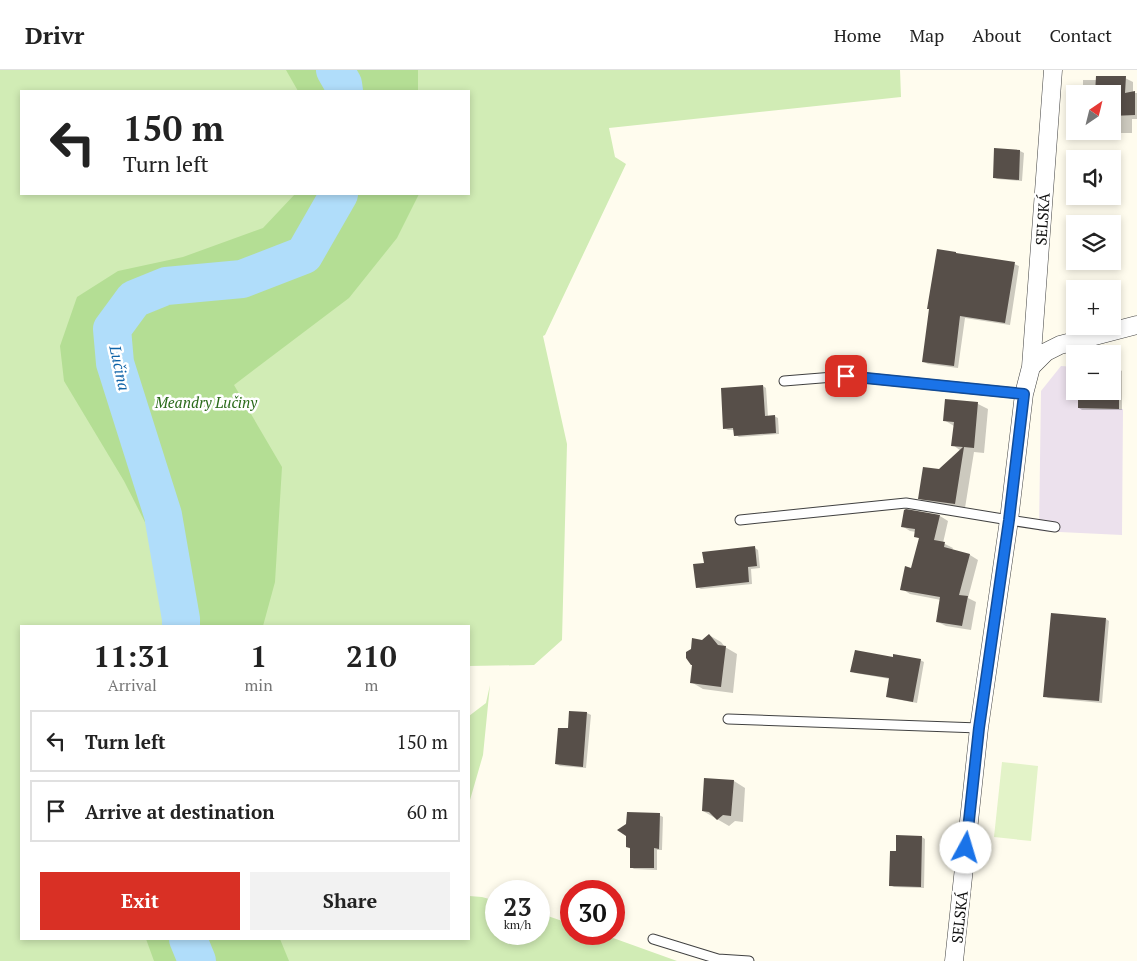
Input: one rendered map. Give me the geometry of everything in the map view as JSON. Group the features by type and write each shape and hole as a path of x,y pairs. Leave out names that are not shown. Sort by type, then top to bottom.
{"street":[{"name":"SELSKÁ","path":"954,961 979,728 1009,520 1024,394 1031,367 1053,70"},
{"path":"1031,367 1046,352 1060,345 1137,326"}],"lane":[{"path":"784,381 846,376 1024,394"},
{"path":"740,520 906,503 1055,526"},
{"path":"728,719 979,728"},
{"path":"653,939 718,959 749,961"}],"shaded area":[{"path":"1061,366 1066,366 1066,400 1078,400 1078,408 1123,409 1122,535 1039,531 1041,391"}],"green space":[{"name":"Meandry Lučiny","path":"0,70 900,70 901,97 609,128 615,157 626,164 543,336 567,444 562,640 534,665 470,666 470,625 20,625 20,940 470,940 470,896 485,898 485,945 550,945 550,917 560,920 560,945 625,945 625,942 677,961 0,961"},
{"path":"286,70 418,70 418,90 297,90"},
{"path":"294,195 418,195 397,238 349,298 234,385 282,467 275,582 263,625 169,625 169,608 153,538 124,481 64,381 60,346 77,297 118,271 183,257 263,228"},
{"path":"490,685 483,755 470,800 470,715 486,703"},
{"path":"1002,762 1038,766 1031,841 994,837"},
{"path":"146,940 280,940 289,961 154,961"}],"building":[{"path":"1096,76 1126,76 1125,93 1135,91 1135,115 1121,116 1121,85 1096,85"},
{"path":"994,148 1020,150 1019,180 993,178"},
{"path":"937,249 1015,262 1005,323 960,316 954,366 922,362 929,309 927,309"},
{"path":"763,385 765,416 775,415 776,433 734,436 733,428 723,429 721,388"},
{"path":"945,399 978,402 974,448 964,447 955,504 918,499 923,467 939,469 963,447 951,446 954,422 943,421"},
{"path":"1078,400 1119,400 1119,409 1078,408"},
{"path":"904,510 940,515 934,540 945,542 944,547 970,554 959,595 968,596 962,626 936,622 940,597 900,590 905,566 911,568 919,538 914,537 915,529 901,527"},
{"path":"755,546 757,566 748,567 749,582 696,588 693,564 704,563 702,552"},
{"path":"1051,613 1106,618 1099,701 1043,697"},
{"path":"709,634 718,645 726,646 721,687 690,683 692,665 686,658 686,652 691,649 692,638 702,640"},
{"path":"855,650 893,657 893,654 921,659 913,702 886,697 889,678 850,672"},
{"path":"569,711 587,712 583,767 555,764 558,728 568,728"},
{"path":"704,778 734,780 731,816 723,815 717,820 709,812 702,811"},
{"path":"627,812 660,813 659,849 654,848 654,868 630,868 630,848 626,847 626,836 617,830 626,824"},
{"path":"896,835 922,836 921,887 889,886 890,851 896,851"}],"waterway":[{"name":"Lučina","path":"335,70 343,84 344,90"},
{"name":"Lučina","path":"181,625 163,515 115,363 112,329 134,299 166,286 242,279 304,255 338,195"},
{"name":"Lučina","path":"188,940 197,961"}],"route":[{"path":"846,376 1024,394 1009,520 979,728 966,848"}]}
